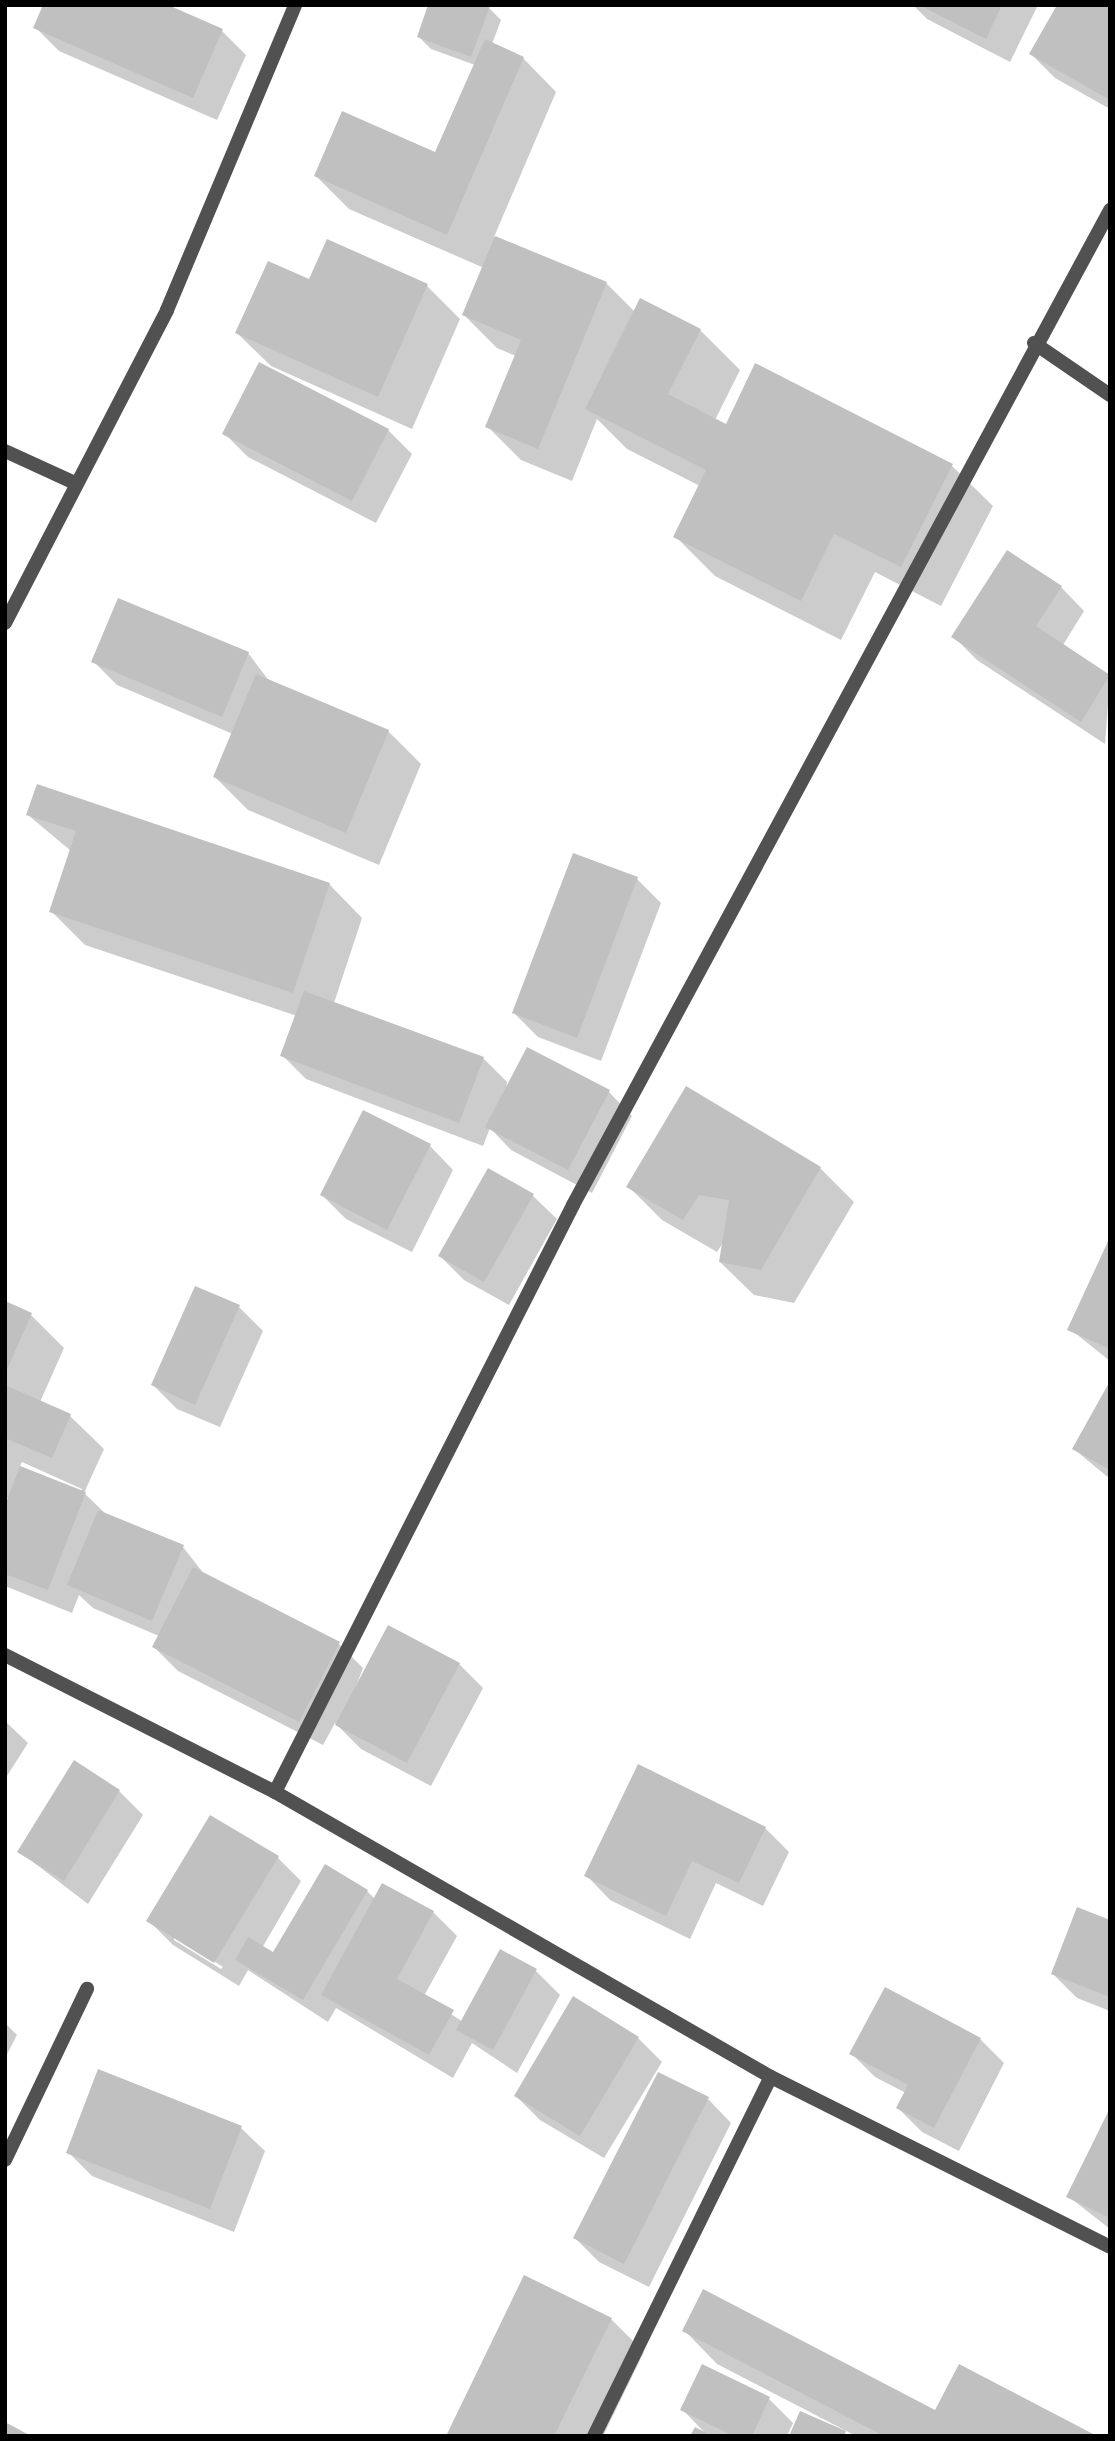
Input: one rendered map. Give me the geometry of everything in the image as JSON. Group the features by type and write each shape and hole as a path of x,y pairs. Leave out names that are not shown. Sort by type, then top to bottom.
{"street":[{"path":"5,623 167,310 295,5"},
{"path":"275,1792 573,1205 1034,343 1110,209"},
{"path":"1034,343 1110,395"},
{"path":"5,451 77,484"},
{"path":"5,1656 275,1792 771,2077 1110,2247"},
{"path":"5,2160 87,1989"},
{"path":"594,2436 771,2077"}],"building":[{"path":"43,5 168,5 223,29 193,98 33,28"},
{"path":"428,5 490,6 471,57 417,37"},
{"path":"919,5 1002,5 986,39"},
{"path":"1057,5 1110,5 1110,100 1029,54"},
{"path":"485,39 524,57 447,235 314,176 342,111 435,152"},
{"path":"495,236 607,282 538,449 485,427 521,340 462,315"},
{"path":"327,239 428,284 378,397 235,333 268,261 309,279"},
{"path":"640,298 701,329 668,394 726,424 755,363 953,464 901,567 834,534 801,601 673,537 706,470 585,409"},
{"path":"259,362 389,429 352,501 222,434"},
{"path":"1007,550 1062,586 1036,626 1110,675 1081,722 951,637"},
{"path":"118,598 249,652 222,717 91,662"},
{"path":"256,674 389,730 346,833 213,777"},
{"path":"37,784 330,883 293,993 49,912 76,831 26,815"},
{"path":"573,853 638,877 577,1038 512,1013"},
{"path":"304,991 484,1057 459,1123 280,1056"},
{"path":"527,1047 610,1090 568,1170 485,1127"},
{"path":"686,1086 821,1167 761,1270 719,1262 729,1200 699,1195 683,1220 626,1187"},
{"path":"363,1110 431,1144 387,1230 320,1195"},
{"path":"488,1168 534,1194 484,1282 438,1256"},
{"path":"1110,1237 1110,1349 1067,1330"},
{"path":"195,1286 240,1305 195,1405 151,1385"},
{"path":"5,1301 32,1313 5,1374"},
{"path":"1110,1381 1110,1470 1072,1449"},
{"path":"5,1385 71,1414 52,1458 5,1438"},
{"path":"20,1466 86,1492 48,1590 5,1574 5,1505"},
{"path":"98,1510 184,1545 152,1621 67,1585"},
{"path":"193,1567 340,1642 299,1722 152,1647"},
{"path":"388,1625 460,1663 407,1763 335,1725"},
{"path":"74,1760 120,1790 64,1881 17,1852"},
{"path":"638,1764 766,1827 739,1883 692,1861 666,1916 584,1876"},
{"path":"210,1815 279,1856 214,1963 146,1921"},
{"path":"325,1864 368,1890 303,2000 235,1960 248,1937 273,1952"},
{"path":"382,1883 434,1911 397,1979 454,2010 429,2055 321,1995"},
{"path":"1077,1907 1110,1920 1110,1997 1051,1974"},
{"path":"500,1949 537,1969 493,2050 456,2030"},
{"path":"885,1987 981,2038 934,2128 896,2108 908,2085 849,2054"},
{"path":"573,1996 639,2037 580,2136 514,2096"},
{"path":"98,2069 242,2126 210,2209 66,2153"},
{"path":"658,2072 709,2097 624,2264 573,2238"},
{"path":"1110,2108 1110,2218 1066,2197"},
{"path":"524,2275 612,2318 554,2436 446,2436"},
{"path":"703,2289 935,2410 959,2364 1097,2436 884,2436 682,2331"},
{"path":"702,2364 770,2397 752,2436 734,2436 680,2410"},
{"path":"800,2411 846,2431 844,2436 789,2436"},
{"path":"5,2422 31,2436 5,2436"},
{"path":"695,2427 712,2436 690,2436"}]}
